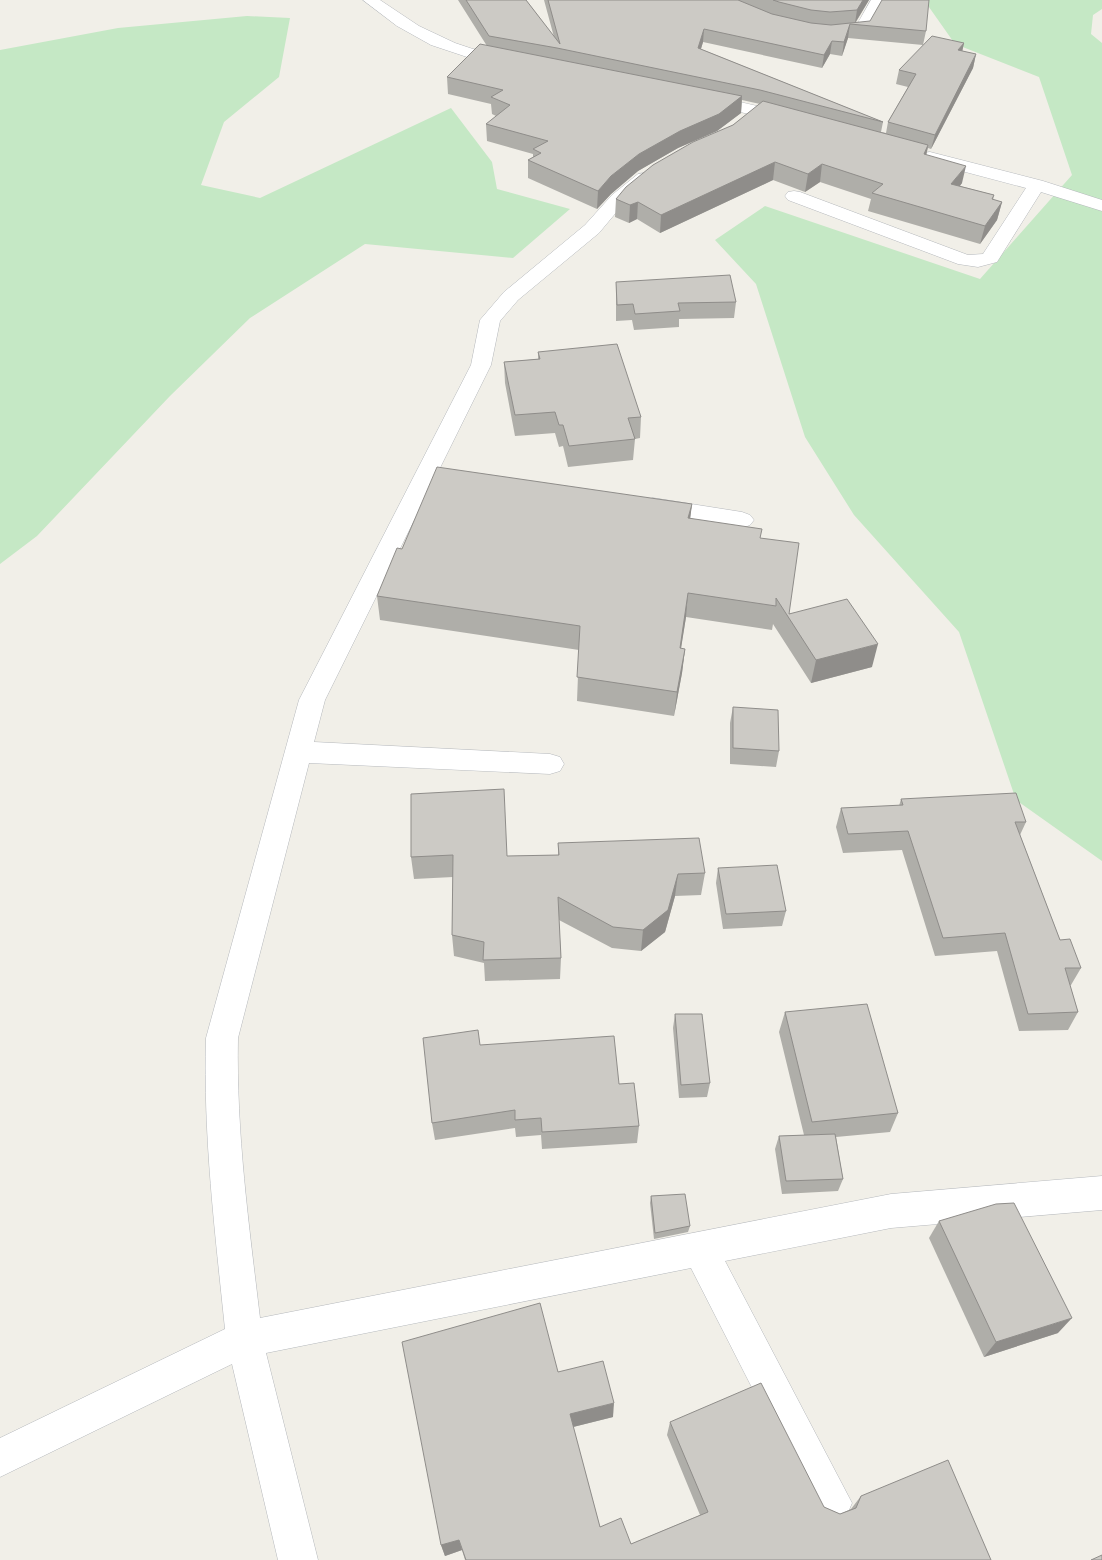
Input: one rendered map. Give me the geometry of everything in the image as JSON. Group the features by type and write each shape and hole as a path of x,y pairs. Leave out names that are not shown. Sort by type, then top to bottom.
{"street":[{"path":"370,0 421,34 448,46 464,52 520,61"},
{"path":"817,30 849,32 862,29 878,0"},
{"path":"691,96 758,110 802,122"},
{"path":"731,132 758,110"},
{"path":"913,153 1037,185 1102,206"},
{"path":"298,1560 244,1339 226,1171 221,1076 222,1038 312,700 437,471 480,365 490,320 511,296 592,229 618,199 645,177 669,163"},
{"path":"794,196 965,260 978,261 990,258 1037,185"},
{"path":"634,503 742,520"},
{"path":"298,752 550,764"},
{"path":"0,1458 244,1339 891,1211 1102,1193"},
{"path":"700,1249 832,1503"}],"green space":[{"path":"924,0 1102,0 1102,9 1093,15 1091,34 1102,43 1102,861 1016,800 959,632 854,515 805,437 756,284 715,240 765,206 980,279 1072,175 1039,77 955,44"},
{"path":"247,16 290,18 279,77 224,122 201,185 260,198 451,108 492,162 497,189 570,209 513,258 365,244 250,318 170,396 37,536 0,564 0,50 118,28"}],"building":[{"path":"466,0 526,0 560,44 548,0 738,0 772,14 811,23 831,25 870,21 882,0 929,0 926,31 850,24 844,42 832,41 824,55 704,29 698,48 883,122 760,90 557,48 489,36"},
{"path":"773,0 863,0 857,10 830,12 811,10"},
{"path":"932,36 964,43 958,50 976,54 935,135 888,122 916,74 899,70"},
{"path":"480,44 742,96 719,114 680,131 639,154 611,176 598,191 528,160 541,153 533,149 548,141 486,124 510,105 491,97 503,90 447,77"},
{"path":"763,101 928,145 924,154 966,166 951,184 994,195 992,199 1002,202 985,226 872,193 883,184 822,164 808,174 775,162 661,215 638,202 630,205 616,199 626,187 653,165 693,142 733,125"},
{"path":"730,275 736,302 678,303 680,311 635,314 633,304 617,305 616,282"},
{"path":"617,344 641,417 628,418 635,439 569,446 563,425 559,425 555,412 515,415 504,362 540,359 538,352"},
{"path":"437,467 692,504 688,518 762,529 760,538 799,543 789,614 847,599 878,644 816,660 776,598 776,606 688,593 680,648 685,649 677,692 577,677 580,626 377,596 397,548 402,549"},
{"path":"733,707 778,710 779,751 733,748"},
{"path":"504,789 507,856 559,855 558,843 699,838 705,873 678,874 668,910 643,930 613,927 558,897 561,958 483,960 484,942 452,935 453,855 411,857 411,794"},
{"path":"1016,793 1026,822 1015,822 1060,940 1070,939 1081,968 1065,968 1078,1012 1028,1014 1005,933 943,938 908,831 848,834 841,808 903,805 901,799"},
{"path":"777,865 786,911 726,914 718,868"},
{"path":"867,1004 898,1113 812,1122 785,1012"},
{"path":"675,1014 702,1014 710,1083 681,1085"},
{"path":"478,1030 480,1045 614,1036 619,1084 634,1083 639,1126 542,1132 541,1118 515,1120 515,1110 432,1123 423,1038"},
{"path":"835,1134 843,1179 786,1181 779,1136"},
{"path":"685,1194 690,1226 655,1233 651,1196"},
{"path":"1014,1203 1072,1318 996,1342 939,1221 996,1204"},
{"path":"540,1303 558,1372 603,1361 614,1403 570,1414 600,1527 621,1518 631,1544 708,1512 670,1422 761,1383 824,1507 840,1514 856,1508 861,1496 948,1460 991,1560 466,1560 459,1540 441,1545 402,1342"},
{"path":"1102,1555 1102,1560 1091,1560"}]}
